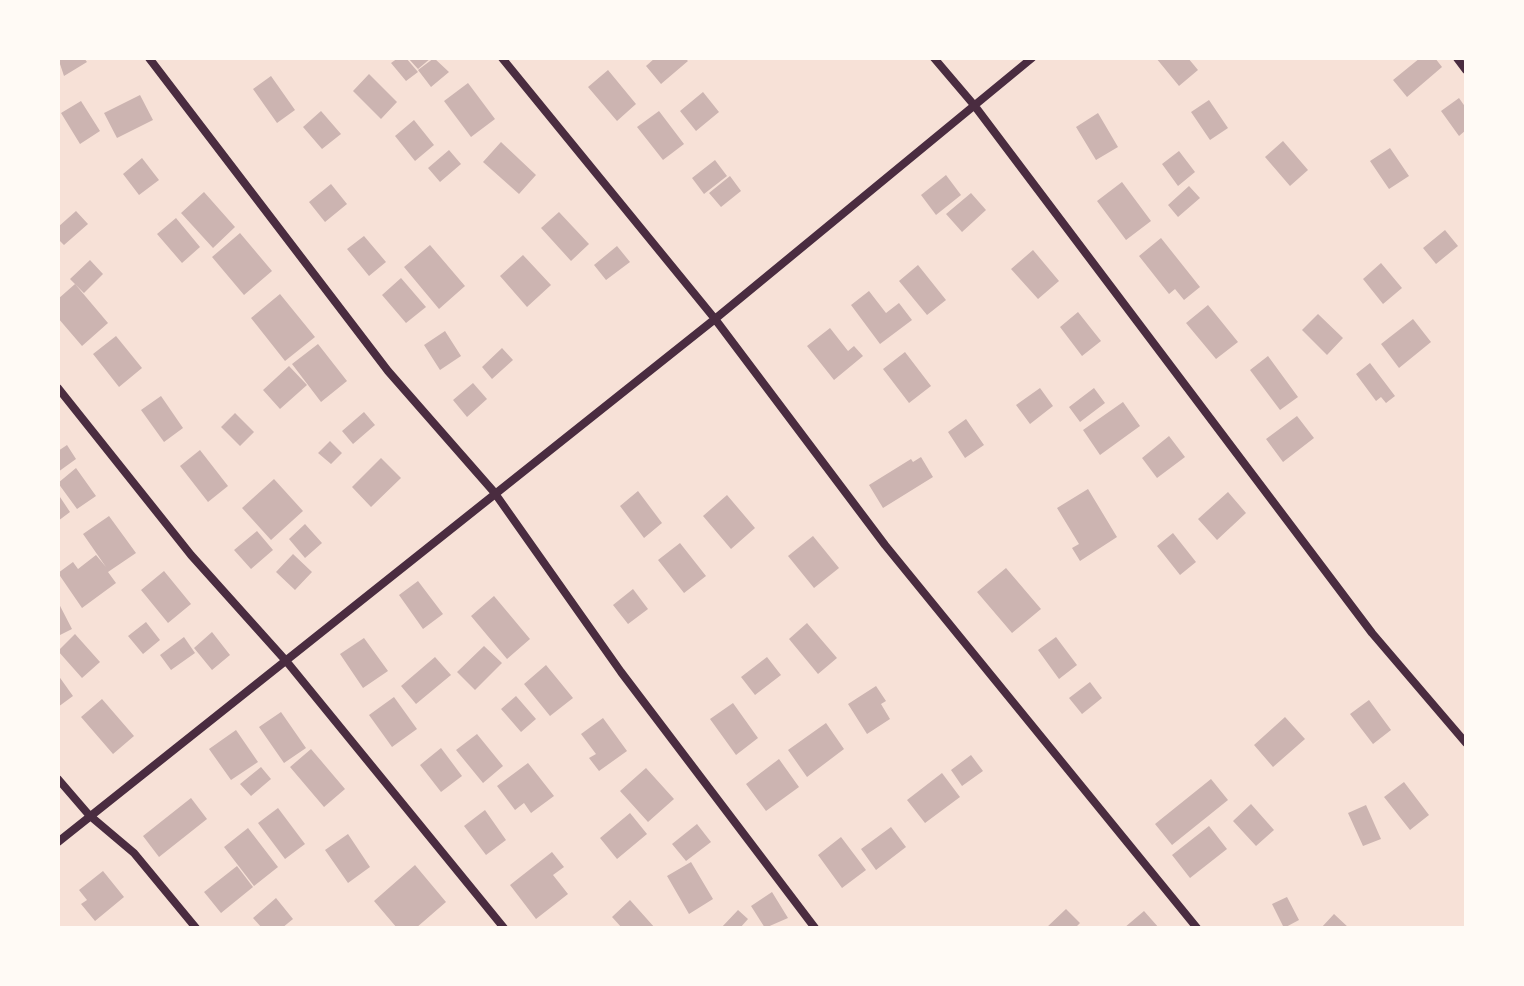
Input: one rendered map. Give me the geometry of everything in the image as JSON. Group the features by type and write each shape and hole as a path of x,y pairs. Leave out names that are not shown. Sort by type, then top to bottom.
{"street":[{"path":"149,58 388,371 494,492 621,672 815,928"},
{"path":"502,58 715,319 885,545 1197,928"},
{"path":"934,58 974,105 1372,633 1466,743"},
{"path":"58,842 715,319 1032,58"},
{"path":"1457,58 1466,70"},
{"path":"58,388 191,555 287,662 504,928"},
{"path":"58,779 89,815 134,853 196,928"}],"building":[{"path":"58,58 84,58 87,62 64,76"},
{"path":"398,58 406,58 418,72 406,81 391,63"},
{"path":"408,58 431,58 418,69"},
{"path":"434,58 449,72 431,87 418,70"},
{"path":"655,58 685,58 688,61 661,84 646,66"},
{"path":"1156,58 1188,58 1198,70 1179,86"},
{"path":"1420,58 1435,58 1442,67 1407,97 1393,80"},
{"path":"608,70 636,104 617,121 588,87"},
{"path":"369,74 397,102 381,119 353,91"},
{"path":"271,76 295,110 277,123 253,89"},
{"path":"468,83 495,119 471,137 444,101"},
{"path":"703,92 719,112 696,131 680,111"},
{"path":"140,95 153,120 117,138 104,113"},
{"path":"1459,98 1466,108 1466,130 1459,136 1441,111"},
{"path":"1209,100 1228,128 1210,140 1191,112"},
{"path":"81,101 100,131 80,144 61,113"},
{"path":"321,111 341,134 322,149 303,127"},
{"path":"659,111 684,144 663,160 637,127"},
{"path":"1098,113 1118,147 1096,160 1076,127"},
{"path":"414,120 434,145 415,161 395,136"},
{"path":"1283,141 1308,170 1290,186 1265,157"},
{"path":"501,142 536,175 519,194 483,162"},
{"path":"1390,148 1409,176 1389,189 1370,161"},
{"path":"449,150 461,164 440,182 428,168"},
{"path":"1179,151 1195,172 1178,186 1162,164"},
{"path":"142,158 159,180 139,195 123,174"},
{"path":"715,160 727,176 704,194 692,178"},
{"path":"946,175 961,195 936,215 921,195"},
{"path":"730,176 741,191 721,207 709,193"},
{"path":"1122,182 1151,221 1126,240 1097,201"},
{"path":"331,184 347,204 325,222 309,202"},
{"path":"1189,186 1200,198 1178,217 1168,205"},
{"path":"204,192 235,227 213,248 181,213"},
{"path":"971,193 986,210 962,232 946,214"},
{"path":"76,211 88,224 64,245 58,239 58,227"},
{"path":"559,212 589,244 571,261 541,228"},
{"path":"176,218 200,247 182,263 157,234"},
{"path":"1445,230 1458,246 1436,264 1423,248"},
{"path":"240,233 272,271 244,295 212,257"},
{"path":"364,236 386,262 369,276 347,249"},
{"path":"1161,238 1200,287 1184,300 1175,289 1169,294 1139,256"},
{"path":"430,245 465,286 439,309 404,267"},
{"path":"617,246 630,262 606,280 594,265"},
{"path":"1033,250 1059,281 1038,299 1011,269"},
{"path":"523,255 551,285 527,307 500,276"},
{"path":"90,260 103,274 84,293 70,279"},
{"path":"1381,263 1402,288 1383,304 1363,279"},
{"path":"918,265 946,300 927,315 899,281"},
{"path":"401,278 426,307 406,323 382,295"},
{"path":"75,284 108,323 82,346 58,318 58,299"},
{"path":"869,291 886,313 899,303 912,320 880,344 851,305"},
{"path":"280,294 315,337 285,361 251,318"},
{"path":"1208,305 1238,342 1216,359 1186,323"},
{"path":"1078,312 1101,341 1082,356 1060,327"},
{"path":"1318,314 1343,338 1327,355 1302,330"},
{"path":"1413,319 1431,342 1399,368 1381,344"},
{"path":"830,328 848,351 854,346 863,356 834,380 807,346"},
{"path":"445,331 461,356 440,370 424,345"},
{"path":"116,336 142,368 119,387 93,354"},
{"path":"318,344 347,381 321,402 292,364"},
{"path":"502,348 513,360 492,379 482,367"},
{"path":"905,352 931,386 909,403 883,369"},
{"path":"1268,356 1298,397 1280,410 1250,370"},
{"path":"1370,363 1395,396 1386,403 1381,397 1376,401 1356,374"},
{"path":"289,366 307,385 280,409 263,390"},
{"path":"473,383 487,399 467,417 453,400"},
{"path":"1040,388 1053,406 1030,424 1016,405"},
{"path":"1094,388 1105,403 1080,422 1069,407"},
{"path":"161,396 183,428 164,442 141,410"},
{"path":"1123,402 1140,426 1100,455 1083,430"},
{"path":"364,412 375,425 353,444 342,431"},
{"path":"235,413 254,432 240,446 221,427"},
{"path":"1297,416 1314,438 1283,462 1266,439"},
{"path":"966,419 984,445 965,458 948,432"},
{"path":"1169,436 1185,457 1157,478 1142,458"},
{"path":"330,441 342,453 331,464 318,453"},
{"path":"67,445 76,459 58,472 58,451"},
{"path":"200,450 228,486 208,502 180,466"},
{"path":"921,457 933,477 883,508 869,485 911,459 913,462"},
{"path":"381,458 401,478 371,507 352,487"},
{"path":"76,468 96,496 77,509 58,483"},
{"path":"274,479 303,511 271,540 242,508"},
{"path":"1088,489 1117,537 1080,561 1072,548 1079,544 1057,508"},
{"path":"638,491 662,523 644,538 620,506"},
{"path":"1228,492 1246,513 1217,540 1198,519"},
{"path":"58,494 70,512 58,521"},
{"path":"727,495 755,528 731,549 703,516"},
{"path":"109,516 136,553 108,572 116,583 82,608 58,573 73,562 78,569 96,555 106,567 83,534"},
{"path":"305,524 322,543 305,558 289,539"},
{"path":"257,531 273,550 251,569 234,550"},
{"path":"1173,533 1196,562 1180,575 1157,546"},
{"path":"813,536 839,568 814,588 788,556"},
{"path":"680,543 706,576 684,593 658,560"},
{"path":"293,554 312,572 295,590 276,572"},
{"path":"1006,568 1041,609 1012,633 977,592"},
{"path":"164,571 191,604 168,623 141,590"},
{"path":"418,581 443,614 423,629 399,595"},
{"path":"633,589 648,609 628,624 613,605"},
{"path":"494,596 530,639 507,659 471,616"},
{"path":"58,602 72,629 58,636"},
{"path":"146,622 160,640 143,654 128,636"},
{"path":"807,623 837,658 818,674 789,639"},
{"path":"212,632 230,655 212,670 194,648"},
{"path":"75,634 100,662 82,678 58,651"},
{"path":"184,637 195,653 171,670 160,655"},
{"path":"1056,637 1077,665 1059,679 1038,650"},
{"path":"364,638 388,671 363,688 340,654"},
{"path":"484,646 502,663 475,690 457,672"},
{"path":"435,657 451,675 416,704 401,686"},
{"path":"767,657 781,675 755,695 741,677"},
{"path":"546,665 573,698 550,716 524,684"},
{"path":"58,675 73,696 58,707"},
{"path":"1090,682 1102,698 1082,714 1069,698"},
{"path":"876,686 886,701 881,704 890,719 867,734 848,704"},
{"path":"516,696 536,719 521,732 501,709"},
{"path":"394,697 417,729 392,747 369,715"},
{"path":"102,699 134,736 113,754 81,717"},
{"path":"1369,700 1391,730 1373,744 1350,714"},
{"path":"733,703 758,738 736,755 710,719"},
{"path":"281,712 306,748 284,763 259,727"},
{"path":"1285,717 1305,739 1273,767 1254,745"},
{"path":"603,718 627,751 599,771 589,758 596,754 581,734"},
{"path":"826,723 844,749 807,777 788,750"},
{"path":"236,730 258,762 231,780 209,749"},
{"path":"477,734 503,766 483,783 456,750"},
{"path":"441,748 462,776 441,792 420,765"},
{"path":"311,749 345,789 324,807 290,767"},
{"path":"971,755 983,771 962,786 951,770"},
{"path":"779,759 799,787 766,811 746,784"},
{"path":"528,763 554,796 531,813 524,803 515,810 497,786"},
{"path":"261,767 271,779 251,796 240,784"},
{"path":"646,768 674,799 648,822 620,791"},
{"path":"942,773 960,797 925,823 907,800"},
{"path":"1211,779 1228,800 1172,845 1155,824"},
{"path":"1404,782 1429,815 1410,830 1384,797"},
{"path":"191,798 207,819 159,857 143,836"},
{"path":"1251,804 1274,830 1256,846 1233,821"},
{"path":"1366,805 1381,839 1363,846 1348,813"},
{"path":"278,808 305,844 285,859 258,823"},
{"path":"485,810 506,840 486,855 464,826"},
{"path":"630,813 647,834 617,859 600,838"},
{"path":"697,824 711,842 686,861 672,844"},
{"path":"1209,826 1227,849 1190,878 1172,855"},
{"path":"891,827 906,847 876,870 861,849"},
{"path":"248,828 278,867 254,886 224,847"},
{"path":"348,834 370,867 348,883 325,850"},
{"path":"841,837 866,870 842,888 818,855"},
{"path":"552,852 564,867 553,875 568,894 536,919 510,885"},
{"path":"691,862 713,899 689,914 667,876"},
{"path":"415,865 446,902 416,928 397,928 374,901"},
{"path":"237,866 253,887 221,913 204,892"},
{"path":"103,871 124,897 95,921 81,904 87,900 79,890"},
{"path":"772,892 788,918 765,928 751,906"},
{"path":"1287,897 1299,920 1284,928 1272,904"},
{"path":"276,898 293,919 282,928 262,928 253,918"},
{"path":"630,900 655,928 622,928 612,917"},
{"path":"1066,909 1080,923 1075,928 1046,928"},
{"path":"738,910 748,919 740,928 721,928"},
{"path":"1144,911 1159,928 1124,928"},
{"path":"1334,914 1349,928 1321,928"}]}
